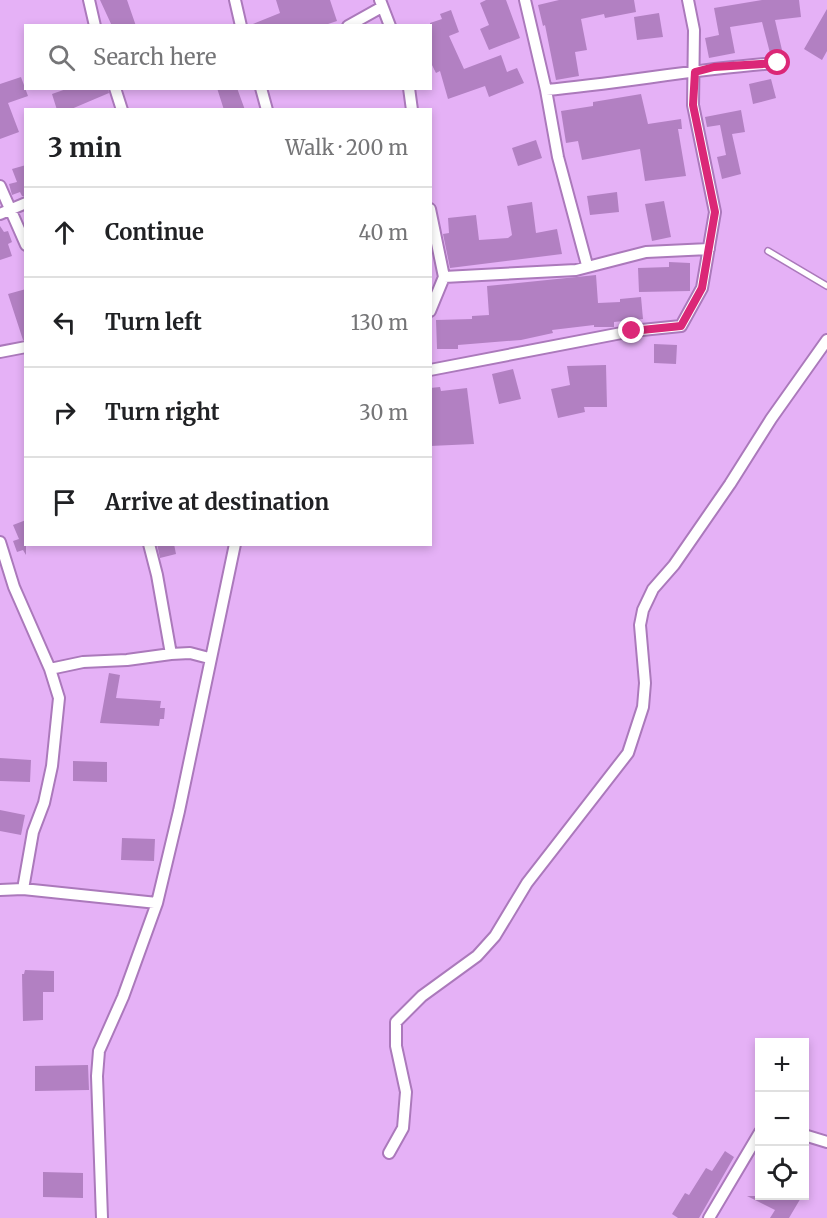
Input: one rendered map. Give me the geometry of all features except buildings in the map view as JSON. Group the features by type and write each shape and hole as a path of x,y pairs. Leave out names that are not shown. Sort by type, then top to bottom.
{"street":[{"path":"89,0 95,24"},
{"path":"235,0 241,24"},
{"path":"525,0 546,90 558,157 587,265"},
{"path":"432,370 632,331 681,326 702,288 715,212 693,105 694,30 688,0"},
{"path":"351,24 381,3 389,24"},
{"path":"546,90 695,72 714,67 778,63"},
{"path":"116,90 121,108"},
{"path":"262,90 266,108"},
{"path":"410,90 412,108"},
{"path":"0,186 5,212 24,242"},
{"path":"5,212 24,203"},
{"path":"432,306 444,277 433,230"},
{"path":"444,277 576,270 587,265 646,252 709,249"},
{"path":"389,1153 403,1128 406,1092 403,1068 396,1046 396,1022 422,996 477,956 495,936 527,883 628,753 636,735 643,707 645,683 640,625 643,610 653,590 674,565 730,484 771,419 827,340"},
{"path":"0,352 24,347"},
{"path":"0,542 3,566 50,669 59,698 57,737 44,803 33,832 23,889"},
{"path":"150,546 158,575 171,654"},
{"path":"102,1218 97,1076 99,1052 158,903 234,546"},
{"path":"50,669 82,662 127,660 171,654 190,653 209,658"},
{"path":"0,890 23,889 158,903"},
{"path":"809,1137 827,1142"},
{"path":"709,1218 755,1139"}],"lane":[{"path":"768,251 827,286"}],"route":[{"path":"632,331 681,326 702,288 715,212 708,169 693,105 695,72 714,67 778,63"}]}
